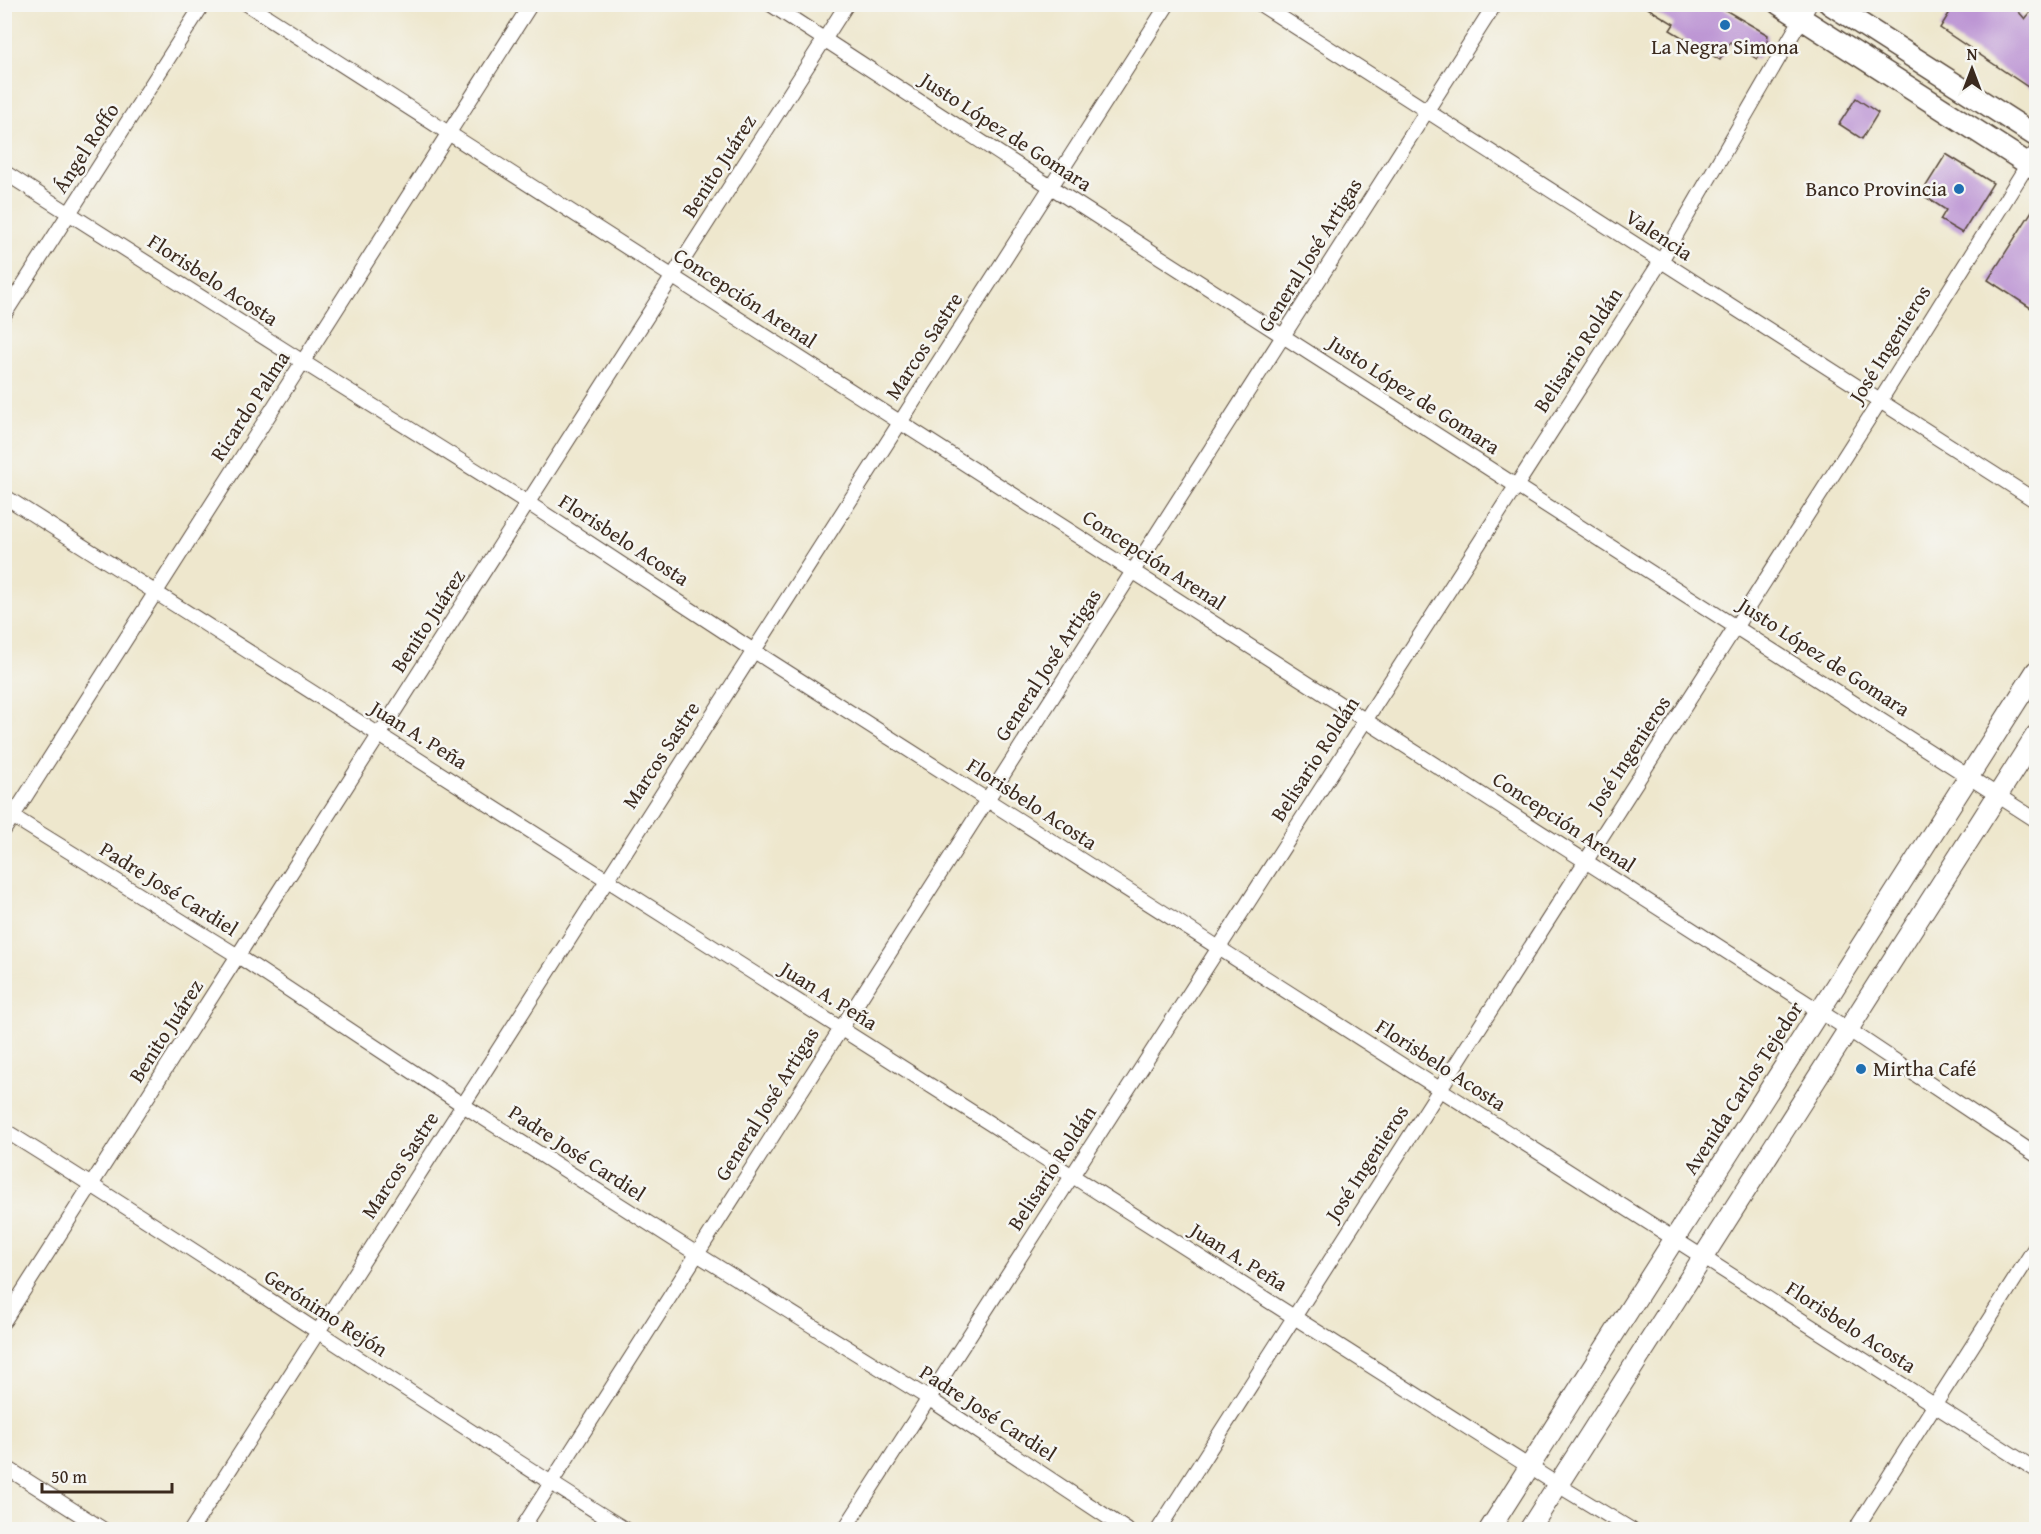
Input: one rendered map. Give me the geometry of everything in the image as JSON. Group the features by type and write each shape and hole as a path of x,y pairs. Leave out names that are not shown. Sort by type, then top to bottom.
{"main road":[{"path":"1779,4 1806,12 2034,161"},
{"path":"1830,4 2037,136"},
{"name":"Avenida Carlos Tejedor","path":"1489,1530 2037,671"},
{"path":"1529,1530 2037,735"}],"street":[{"name":"Ángel Roffo","path":"4,315 203,4"},
{"name":"Concepción Arenal","path":"247,4 1820,1011 2037,1155"},
{"name":"Ricardo Palma","path":"4,830 9,814 156,592 531,4"},
{"name":"Justo López de Gomara","path":"770,4 2037,820"},
{"name":"Benito Juárez","path":"4,1321 847,4"},
{"name":"Marcos Sastre","path":"191,1530 1168,4"},
{"name":"Valencia","path":"1260,4 2037,501"},
{"name":"General José Artigas","path":"521,1530 1495,4"},
{"name":"Belisario Roldán","path":"844,1530 1660,261 1806,12"},
{"name":"José Ingenieros","path":"1158,1530 2034,161"},
{"name":"Florisbelo Acosta","path":"4,172 528,503 754,651 2037,1470"},
{"name":"Juan A. Peña","path":"4,496 1632,1530"},
{"name":"Padre José Cardiel","path":"9,814 238,956 463,1105 928,1398 1127,1530"},
{"name":"Gerónimo Rejón","path":"4,1130 626,1530"},
{"path":"1855,1530 2037,1246"},
{"path":"4,1466 104,1530"}],"building":[{"path":"1641,4 1715,4 1768,35 1767,42 1757,59 1730,42 1720,60 1670,30 1674,24"},
{"path":"1955,4 2012,4 2025,19 2037,4 2037,93 1940,28"},
{"path":"1856,98 1878,113 1862,139 1839,124"},
{"path":"1946,154 1993,183 1962,233 1940,220 1946,210 1921,194"},
{"path":"2037,203 2037,312 1988,280"}],"place":[{"name":"La Negra Simona","path":"1725,25"},
{"name":"Banco Provincia","path":"1959,189"},
{"name":"Mirtha Café","path":"1861,1069"}]}
